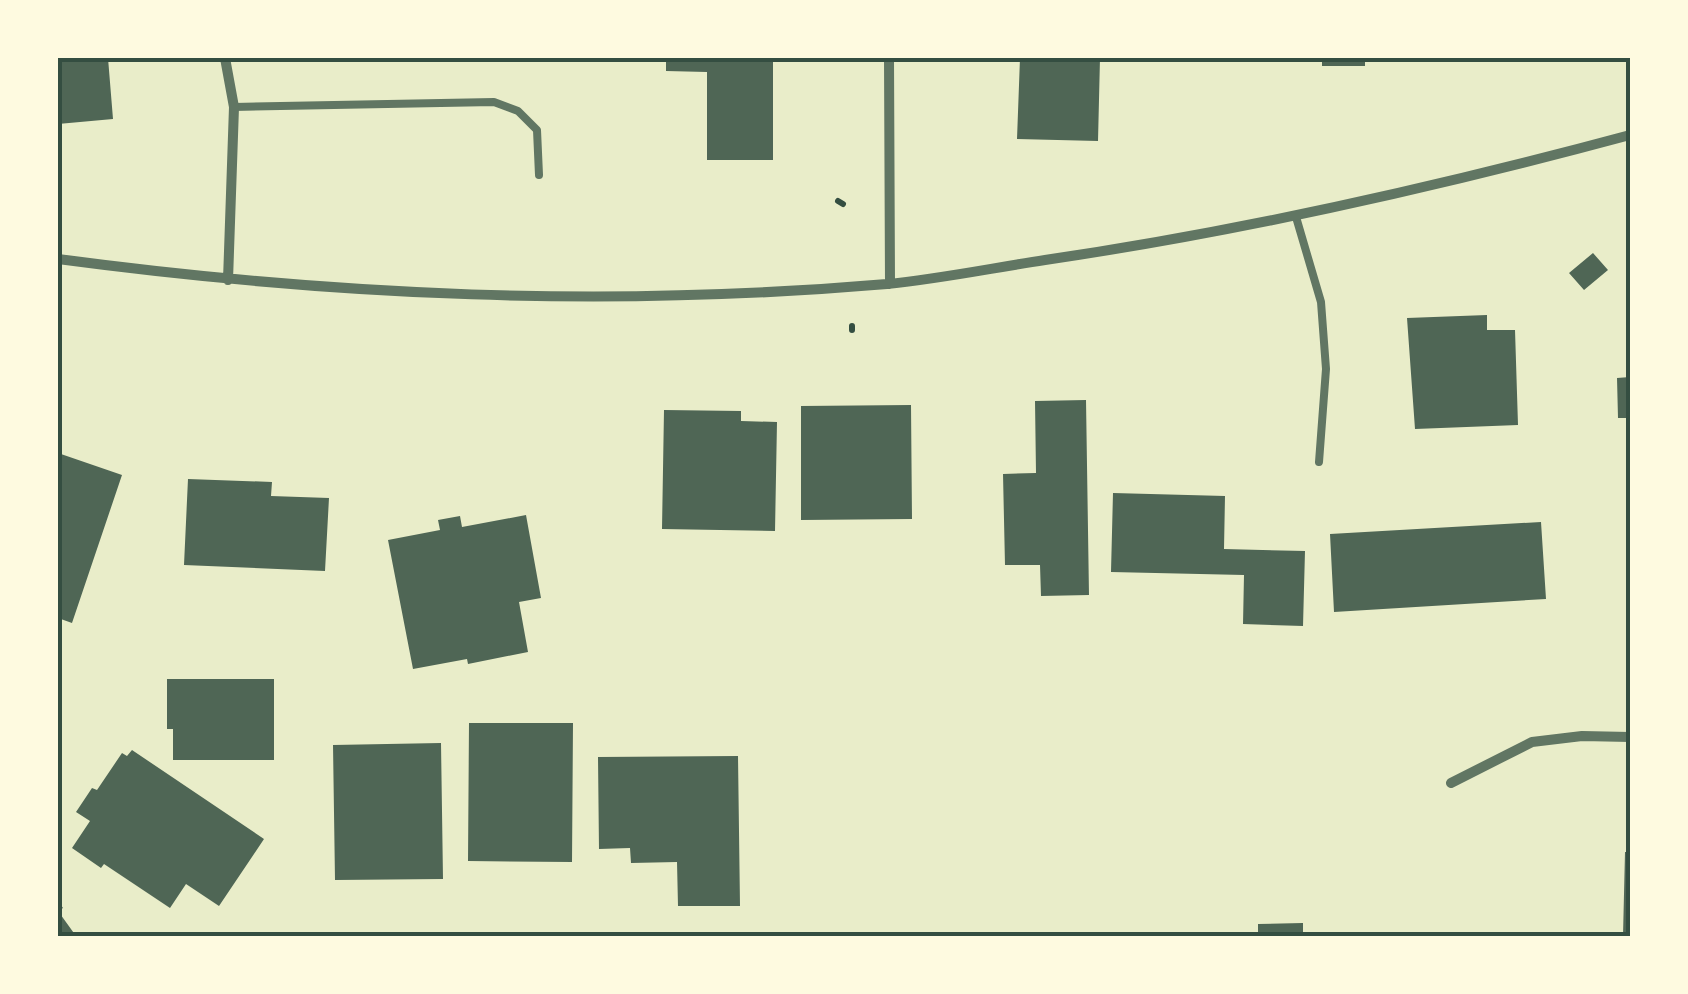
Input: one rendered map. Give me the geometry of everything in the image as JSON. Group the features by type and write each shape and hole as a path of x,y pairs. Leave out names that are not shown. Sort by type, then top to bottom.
{"street":[{"path":"225,58 234,107 228,280"},
{"path":"889,58 890,284"},
{"path":"58,259 228,280 390,293 644,298 890,284 1296,217 1523,164 1630,134"},
{"path":"1451,783 1532,742 1582,736 1630,737"}],"lane":[{"path":"234,107 494,102 518,111 537,130 539,175"},
{"path":"1296,217 1321,302 1326,368 1319,462"}],"building":[{"path":"58,58 108,58 113,119 58,124"},
{"path":"666,58 773,58 773,160 707,160 707,72 666,71"},
{"path":"1020,58 1100,58 1098,141 1017,139"},
{"path":"1322,58 1365,58 1365,66 1322,66"},
{"path":"1593,253 1608,270 1584,290 1569,273"},
{"path":"1487,315 1487,330 1515,330 1518,425 1415,429 1407,318"},
{"path":"1630,377 1630,418 1618,418 1617,378"},
{"path":"1086,400 1089,595 1041,596 1040,565 1005,565 1003,474 1036,473 1035,401"},
{"path":"911,405 912,519 801,520 801,406"},
{"path":"664,410 741,411 741,421 777,422 775,531 662,529"},
{"path":"58,453 122,475 72,623 58,618"},
{"path":"188,479 272,482 271,496 329,498 325,571 184,565"},
{"path":"1113,493 1225,496 1224,549 1305,551 1303,626 1243,624 1244,575 1111,572"},
{"path":"526,515 541,598 519,602 528,652 468,664 467,659 413,669 388,540 440,530 438,520 460,516 462,527"},
{"path":"1541,522 1546,599 1334,612 1330,534"},
{"path":"167,679 274,679 274,760 173,760 173,729 167,729"},
{"path":"469,723 573,723 572,862 468,861"},
{"path":"441,743 443,879 335,880 333,745"},
{"path":"132,750 264,839 219,906 186,884 170,908 104,864 101,868 72,848 90,821 76,812 92,788 97,790 122,753 127,756"},
{"path":"738,756 740,906 678,906 677,862 631,863 630,848 599,849 598,757"},
{"path":"1625,852 1630,852 1630,936 1623,936"},
{"path":"58,911 76,936 58,936"},
{"path":"1303,923 1303,936 1258,936 1258,924"}]}
